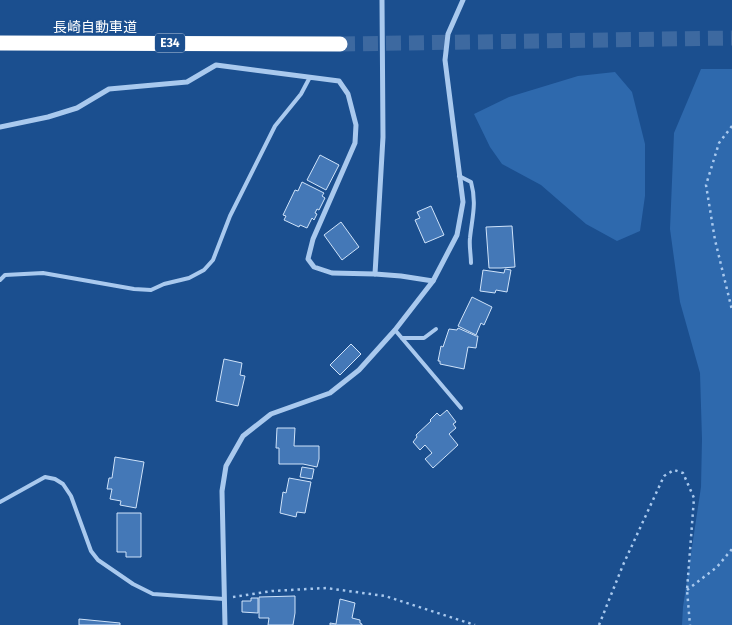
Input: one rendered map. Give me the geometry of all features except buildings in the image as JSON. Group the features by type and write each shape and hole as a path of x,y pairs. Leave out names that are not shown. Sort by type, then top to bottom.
{"highway":[{"name":"長崎自動車道","path":"0,43 340,44"}],"street":[{"path":"375,274 383,137 382,0"},
{"path":"225,625 222,492 226,466 243,436 271,414 330,393 360,370 395,330 433,280 457,235 463,202 445,60 448,34 463,0"},
{"path":"0,127 48,117 77,108 109,89 187,82 216,65 339,81 348,94 356,125 355,143 313,238 308,259 314,267 332,273 375,274 433,280"}],"lane":[{"path":"0,280 5,275 43,273 134,289 151,290 164,284 189,278 204,270 213,260 230,216 275,126 301,94 310,77"},
{"path":"460,176 471,182 474,191 474,213 469,240 471,263"},
{"path":"402,338 424,338 436,329"},
{"path":"395,330 461,408"},
{"path":"0,502 45,478 55,479 63,484 71,496 91,551 98,560 153,594 224,598"}],"path":[{"path":"732,126 719,142 706,185 715,240 732,310"},
{"path":"599,625 623,565 664,476 674,470 683,473 694,498 687,590 690,625"},
{"path":"687,590 717,567 732,549"},
{"path":"224,598 272,591 326,588 385,596 475,625"}],"shaded area":[{"path":"701,69 732,69 732,625 682,625 701,487 700,373 680,302 670,229 674,133"},
{"path":"615,72 632,92 645,144 645,196 640,231 617,241 586,224 541,185 502,164 490,147 474,114 509,97 578,76"}],"tunnel":[{"path":"340,44 732,38"}]}
